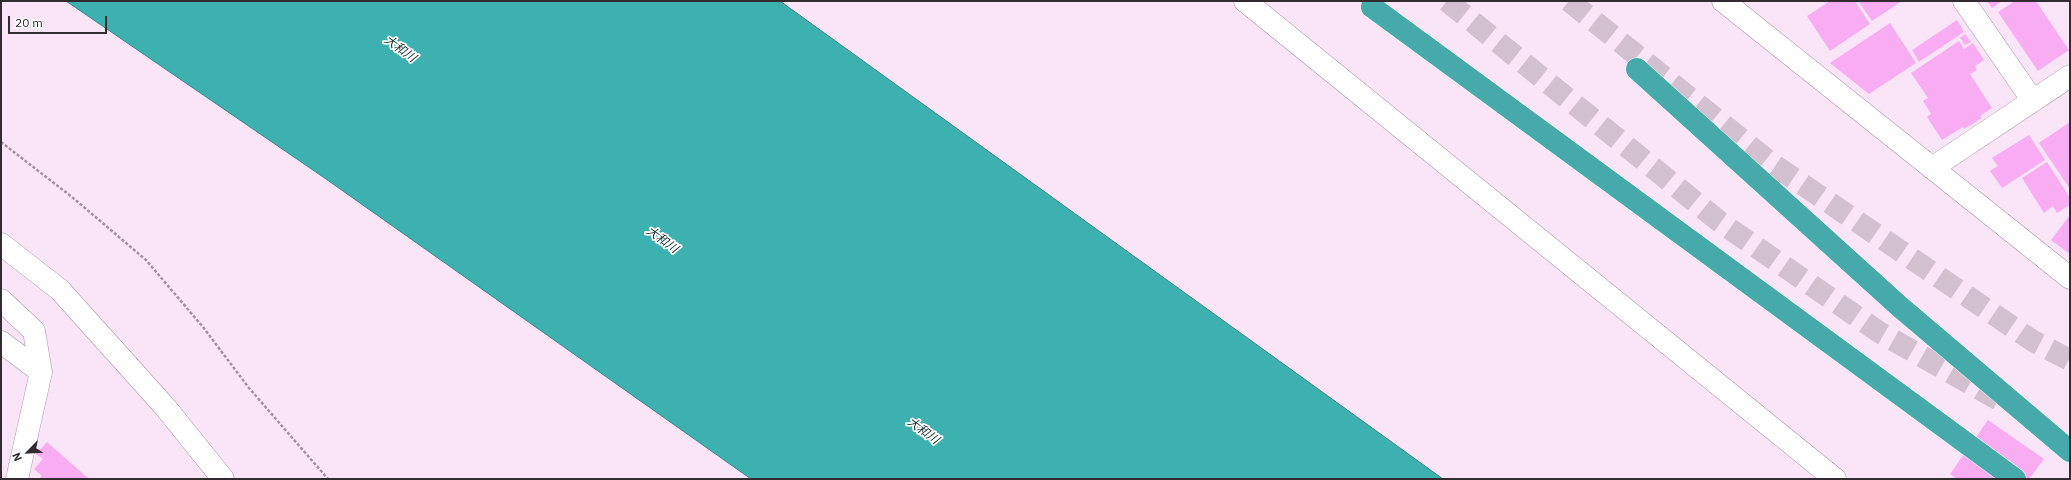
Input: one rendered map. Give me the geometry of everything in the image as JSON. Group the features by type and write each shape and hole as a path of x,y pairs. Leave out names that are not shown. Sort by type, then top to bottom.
{"highway":[{"path":"1372,7 2015,479"},
{"path":"1637,69 1899,306 2070,451"}],"street":[{"path":"1245,1 1835,479"},
{"path":"1723,1 2070,278"},
{"path":"1964,1 2033,101"},
{"path":"1932,168 2070,76"},
{"path":"1,244 60,290 166,408 223,479"},
{"path":"1,300 34,331 41,372 17,479"},
{"path":"1,342 41,372"}],"path":[{"path":"1,142 72,197 146,260 203,327 249,388 328,479"}],"water":[{"name":"大和川","path":"66,1 780,1 1443,479 751,479 326,179"}],"building":[{"path":"1830,1 1855,1 1870,24 1830,51 1807,16"},
{"path":"1858,1 1902,1 1872,21"},
{"path":"1987,1 2002,1 1992,8"},
{"path":"2015,1 2036,1 2069,50 2038,71 1998,12"},
{"path":"1957,20 1964,32 1919,62 1912,50"},
{"path":"1890,23 1916,63 1869,94 1830,63"},
{"path":"1965,34 1971,42 1965,45 1960,38"},
{"path":"1959,41 1964,49 1973,43 1984,60 1975,66 1977,70 1970,74 1992,108 1980,116 1982,118 1964,129 1963,127 1942,140 1927,117 1931,114 1923,101 1928,98 1911,73"},
{"path":"2070,122 2070,189 2039,143"},
{"path":"2029,135 2045,160 2002,188 1990,171 1998,166 1992,158"},
{"path":"2047,162 2070,198 2070,205 2057,213 2053,206 2044,213 2022,178"},
{"path":"2070,215 2070,254 2051,240"},
{"path":"1988,420 2044,459 2029,479 1957,479 1950,474"},
{"path":"47,442 89,479 39,479 42,476 34,469 43,459 36,454"}],"tunnel":[{"path":"1447,1 1720,222 1879,332 2006,404"},
{"path":"1569,1 1771,163 2033,341 2070,360"}]}
